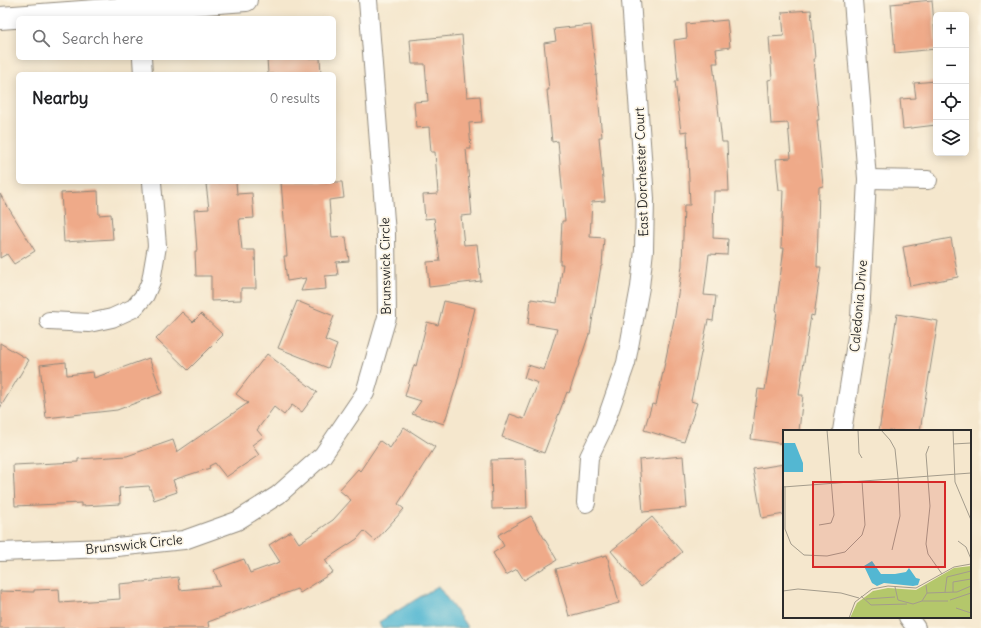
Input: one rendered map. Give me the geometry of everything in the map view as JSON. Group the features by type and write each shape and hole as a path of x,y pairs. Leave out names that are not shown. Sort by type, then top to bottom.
{"street":[{"path":"28,16 246,0"},
{"name":"Brunswick Circle","path":"0,552 107,548 184,540 237,521 278,495 323,455 365,393 387,317 386,234 368,0"},
{"name":"East Dorchester Court","path":"586,503 589,457 604,426 626,363 640,287 644,250 645,199 631,0"},
{"name":"Caledonia Drive","path":"842,430 860,318 867,179 854,0"},
{"path":"0,18 16,17"},
{"path":"142,60 143,72"},
{"path":"867,179 928,180"},
{"path":"48,320 89,323 112,318 134,308 145,295 151,282 156,246 152,184"},
{"path":"909,618 916,628"}],"water":[{"path":"438,586 468,628 381,628 379,622"}],"building":[{"path":"932,0 933,49 895,53 891,4"},
{"path":"811,10 815,59 813,59 819,120 817,120 823,186 819,187 817,267 821,267 814,316 811,315 799,395 803,395 799,430 783,430 783,444 751,439 758,389 765,390 777,311 784,248 781,248 783,190 779,190 776,159 791,158 788,123 771,124 768,80 772,79 769,37 784,36 782,12"},
{"path":"727,20 730,47 716,49 718,63 713,63 722,142 727,142 729,191 714,191 713,238 728,239 727,255 709,254 704,295 716,296 713,321 708,320 691,401 697,403 684,442 644,430 652,404 656,405 675,315 682,266 684,205 690,205 687,131 681,132 675,81 678,81 674,40 687,38 686,24"},
{"path":"591,25 602,137 599,137 605,201 592,202 590,237 604,238 602,266 590,334 569,393 567,392 544,453 502,437 510,414 524,419 538,383 524,378 528,365 544,370 557,329 528,324 531,299 557,303 563,264 560,264 562,221 565,221 558,141 552,142 544,43 556,41 554,29"},
{"path":"462,35 467,97 480,96 482,122 469,123 471,149 466,149 472,215 461,216 464,245 477,244 481,281 429,287 427,262 440,261 434,218 425,219 423,195 438,194 435,152 431,152 429,127 416,128 414,102 428,101 425,64 412,64 410,40"},
{"path":"267,60 320,60 321,72 268,72"},
{"path":"933,81 933,125 903,129 900,99 916,98 914,83"},
{"path":"336,182 342,182 344,198 329,200 332,238 346,237 349,261 336,262 338,275 325,276 326,289 301,291 306,278 287,281 284,256 287,256 281,184 336,184"},
{"path":"206,184 236,184 237,194 252,193 254,218 239,219 242,250 255,250 256,288 241,288 241,300 211,301 211,276 196,276 195,251 197,251 194,210 209,209"},
{"path":"98,191 99,215 111,214 113,239 64,242 61,193"},
{"path":"0,194 35,251 14,264 7,254 0,258"},
{"path":"951,238 958,277 910,286 903,247"},
{"path":"297,301 334,316 325,340 337,345 328,368 278,348"},
{"path":"444,301 475,308 457,384 444,424 412,414 421,401 405,396 414,365 416,366 427,322 438,325"},
{"path":"182,312 193,322 201,314 223,335 188,370 156,339"},
{"path":"897,314 938,321 920,430 879,430"},
{"path":"0,343 29,360 0,408"},
{"path":"267,354 317,392 302,412 292,405 284,415 274,407 257,430 263,437 252,445 259,455 226,477 215,463 209,466 210,468 173,480 177,492 154,500 149,486 119,488 120,504 81,506 81,503 15,506 13,465 78,462 78,459 127,456 173,440 177,452 248,403 236,394"},
{"path":"149,358 162,393 117,410 46,418 40,365 66,362 67,375 93,372 94,378"},
{"path":"404,427 435,447 398,504 404,509 375,541 364,531 357,539 325,560 333,572 300,593 297,589 208,622 209,628 0,628 0,591 34,592 34,590 59,589 60,603 120,599 119,584 178,577 180,590 220,586 214,570 244,559 250,573 280,562 269,545 291,531 299,543 333,520 351,500 339,490 358,469 360,471 380,441 390,448"},
{"path":"683,456 687,508 643,512 639,460"},
{"path":"525,459 527,508 492,509 491,460"},
{"path":"783,464 783,514 762,518 753,469"},
{"path":"531,516 557,560 524,580 517,569 506,575 493,553 504,546 498,535"},
{"path":"652,517 682,552 641,587 611,551"},
{"path":"607,555 619,603 569,616 556,569"}]}
